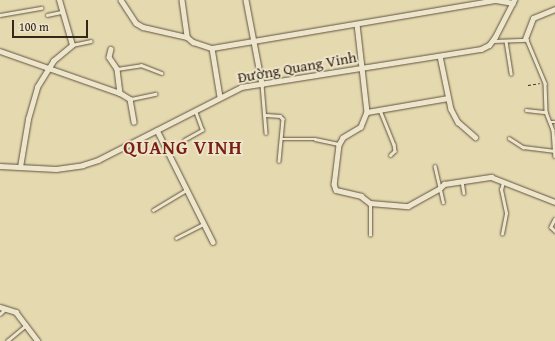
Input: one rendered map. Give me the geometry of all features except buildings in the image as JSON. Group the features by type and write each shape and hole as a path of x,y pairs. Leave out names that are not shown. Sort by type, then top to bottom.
{"street":[{"path":"20,167 32,106 38,87 49,67 72,45 61,12 59,0"},
{"path":"120,0 136,23 143,27 187,37 193,42 212,48 496,0 514,2"},
{"path":"182,0 187,37"},
{"path":"246,0 262,84"},
{"name":"Đường Quang Vinh","path":"0,166 56,169 83,165 157,130 241,87 481,49 492,40 514,2"},
{"path":"525,39 533,18 555,9"},
{"path":"357,24 367,112 360,127 347,135 340,144 334,184 336,190 361,196 370,203 408,206 441,186 462,181 491,177 555,202"},
{"path":"212,48 220,97"},
{"path":"111,49 109,57 117,69 120,93"},
{"path":"0,51 120,93 130,99 134,122"},
{"path":"440,56 448,98 458,122 475,137"},
{"path":"367,112 448,98"},
{"path":"157,130 186,190 214,242"},
{"path":"3,308 16,312 38,341"}],"lane":[{"path":"0,14 41,8"},
{"path":"47,15 61,12"},
{"path":"492,40 506,41 525,39 545,83 546,112 551,122 555,156"},
{"path":"72,45 91,41"},
{"path":"506,41 511,74"},
{"path":"117,69 129,65 141,65 162,73"},
{"path":"262,84 266,115 266,133"},
{"path":"130,99 155,94"},
{"path":"184,140 202,130 195,110"},
{"path":"380,110 394,144 395,151 391,155"},
{"path":"526,110 546,112"},
{"path":"266,115 280,116 283,119 282,139 278,161"},
{"path":"509,138 522,147 555,151"},
{"path":"282,139 315,139 340,144"},
{"path":"435,166 441,186 443,202"},
{"path":"462,181 464,193"},
{"path":"502,234 506,213 501,190 503,181"},
{"path":"153,210 186,190"},
{"path":"370,203 370,235"},
{"path":"555,219 551,227 555,231"},
{"path":"176,238 204,224"},
{"path":"0,314 3,308"},
{"path":"7,341 27,325"}],"path":[{"path":"528,85 545,83"}],"district":[{"name":"QUANG VINH","path":"183,148"}]}
